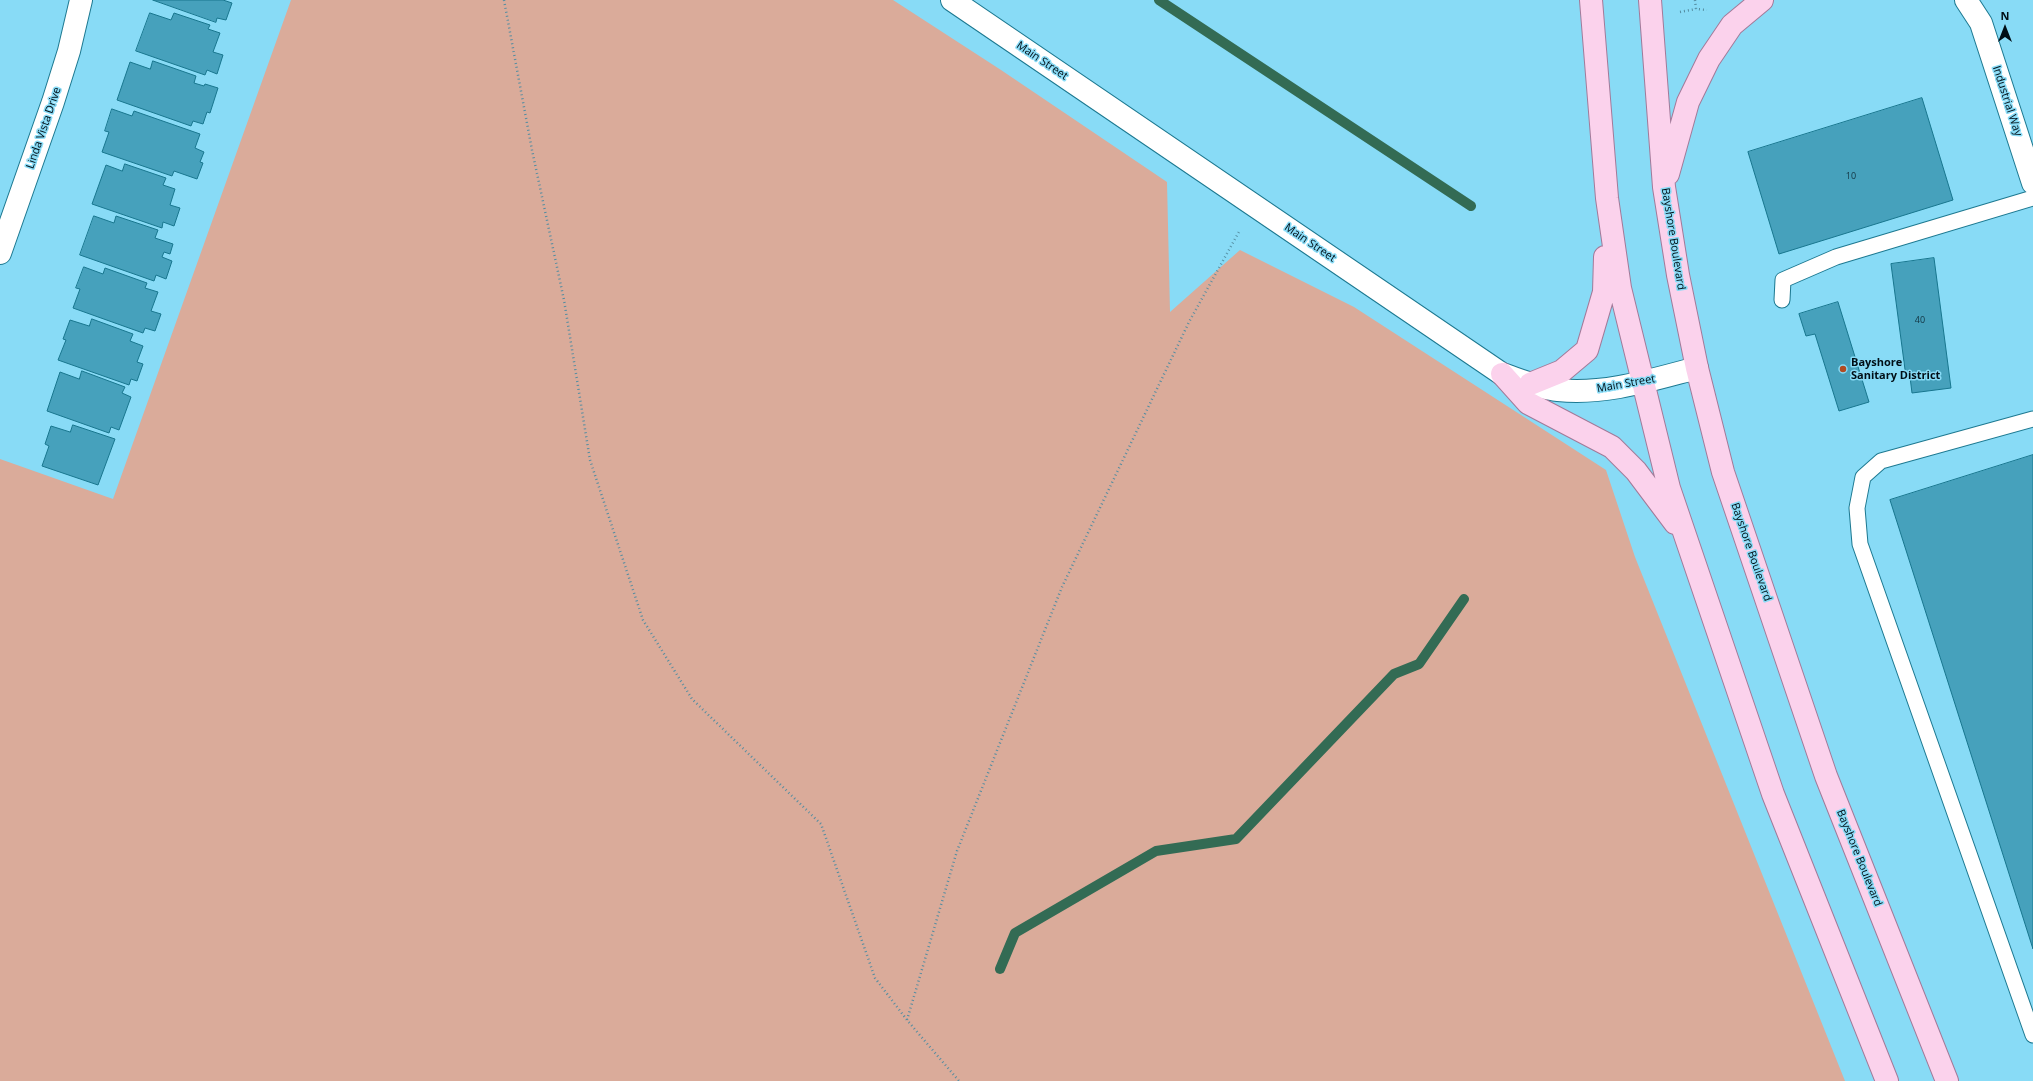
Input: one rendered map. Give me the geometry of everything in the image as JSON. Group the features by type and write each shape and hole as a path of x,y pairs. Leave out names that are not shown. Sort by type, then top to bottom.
{"main road":[{"path":"1591,0 1606,198 1620,288 1669,488 1688,539 1773,794 1887,1081"},
{"name":"Bayshore Boulevard","path":"1650,0 1664,187 1678,275 1697,368 1723,472 1826,776 1947,1081"},
{"path":"1664,187 1688,102 1709,59 1732,25 1762,0"},
{"path":"1530,384 1562,371 1587,350 1604,292 1606,198"},
{"path":"1502,374 1528,403 1612,447 1636,471 1688,539"}],"street":[{"name":"Linda Vista Drive","path":"0,253 53,102 69,51 80,0"},
{"name":"Main Street","path":"952,0 1502,374 1530,384 1557,390 1586,391 1614,388 1697,368"},
{"name":"Industrial Way","path":"1966,0 1981,23 2033,183"}],"lane":[{"path":"1782,300 1783,280 1836,257 2033,198"},
{"path":"2033,419 1882,461 1863,477 1857,508 1860,544 2033,1035"}],"path":[{"path":"504,0 532,150 564,300 590,460 643,620 692,699 821,824 874,978 907,1020 959,1081"},
{"path":"1695,0 1696,9"},
{"path":"1680,12 1696,9 1705,9 1713,12"},
{"path":"907,1020 957,851 1062,588 1189,322 1237,235 1258,208"}],"shaded area":[{"path":"291,0 893,0 1001,70 1167,182 1170,312 1240,250 1354,307 1606,470 1635,557 1845,1081 0,1081 0,459 113,499"}],"building":[{"path":"153,0 223,0 232,3 226,20 217,18 216,22"},
{"path":"150,13 171,20 174,13 210,25 208,29 220,33 213,52 223,55 217,74 207,70 205,75 136,51"},
{"path":"153,61 196,76 194,83 204,86 205,84 218,88 210,113 207,112 203,124 193,121 191,126 117,100 130,62 150,69"},
{"path":"1922,98 1953,200 1779,254 1748,152"},
{"path":"112,109 132,116 134,111 200,134 195,148 204,152 200,162 203,163 197,179 174,171 172,176 102,152 109,132 105,131"},
{"path":"125,164 166,178 163,185 175,189 170,205 180,208 174,226 163,222 162,228 92,204 106,165 122,171"},
{"path":"94,216 114,223 116,216 158,230 155,238 173,244 170,254 164,252 162,257 172,261 166,279 156,275 154,281 80,255"},
{"path":"1934,258 1951,388 1912,393 1910,377 1906,377 1891,264"},
{"path":"84,267 103,274 105,268 147,283 145,288 158,292 151,311 161,314 155,331 145,328 143,333 73,308 80,289 76,288"},
{"name":"Bayshore Sanitary District","path":"1838,302 1869,402 1839,411 1815,334 1806,336 1799,314"},
{"path":"92,319 133,334 130,341 143,346 137,362 143,364 137,381 131,379 129,385 58,360 66,340 63,339 70,320 89,326"},
{"path":"82,371 125,387 122,393 131,397 119,430 111,427 109,433 47,411 60,372 79,379"},
{"path":"73,425 115,439 98,485 42,466 49,446 45,444 51,426 70,432"},
{"path":"2033,455 2033,949 1890,500"}],"waterway":[{"path":"1159,0 1471,206"},
{"path":"1000,969 1015,933 1156,851 1236,839 1394,674 1419,664 1464,599"}],"place":[{"name":"Bayshore Sanitary District","path":"1843,369"}]}
